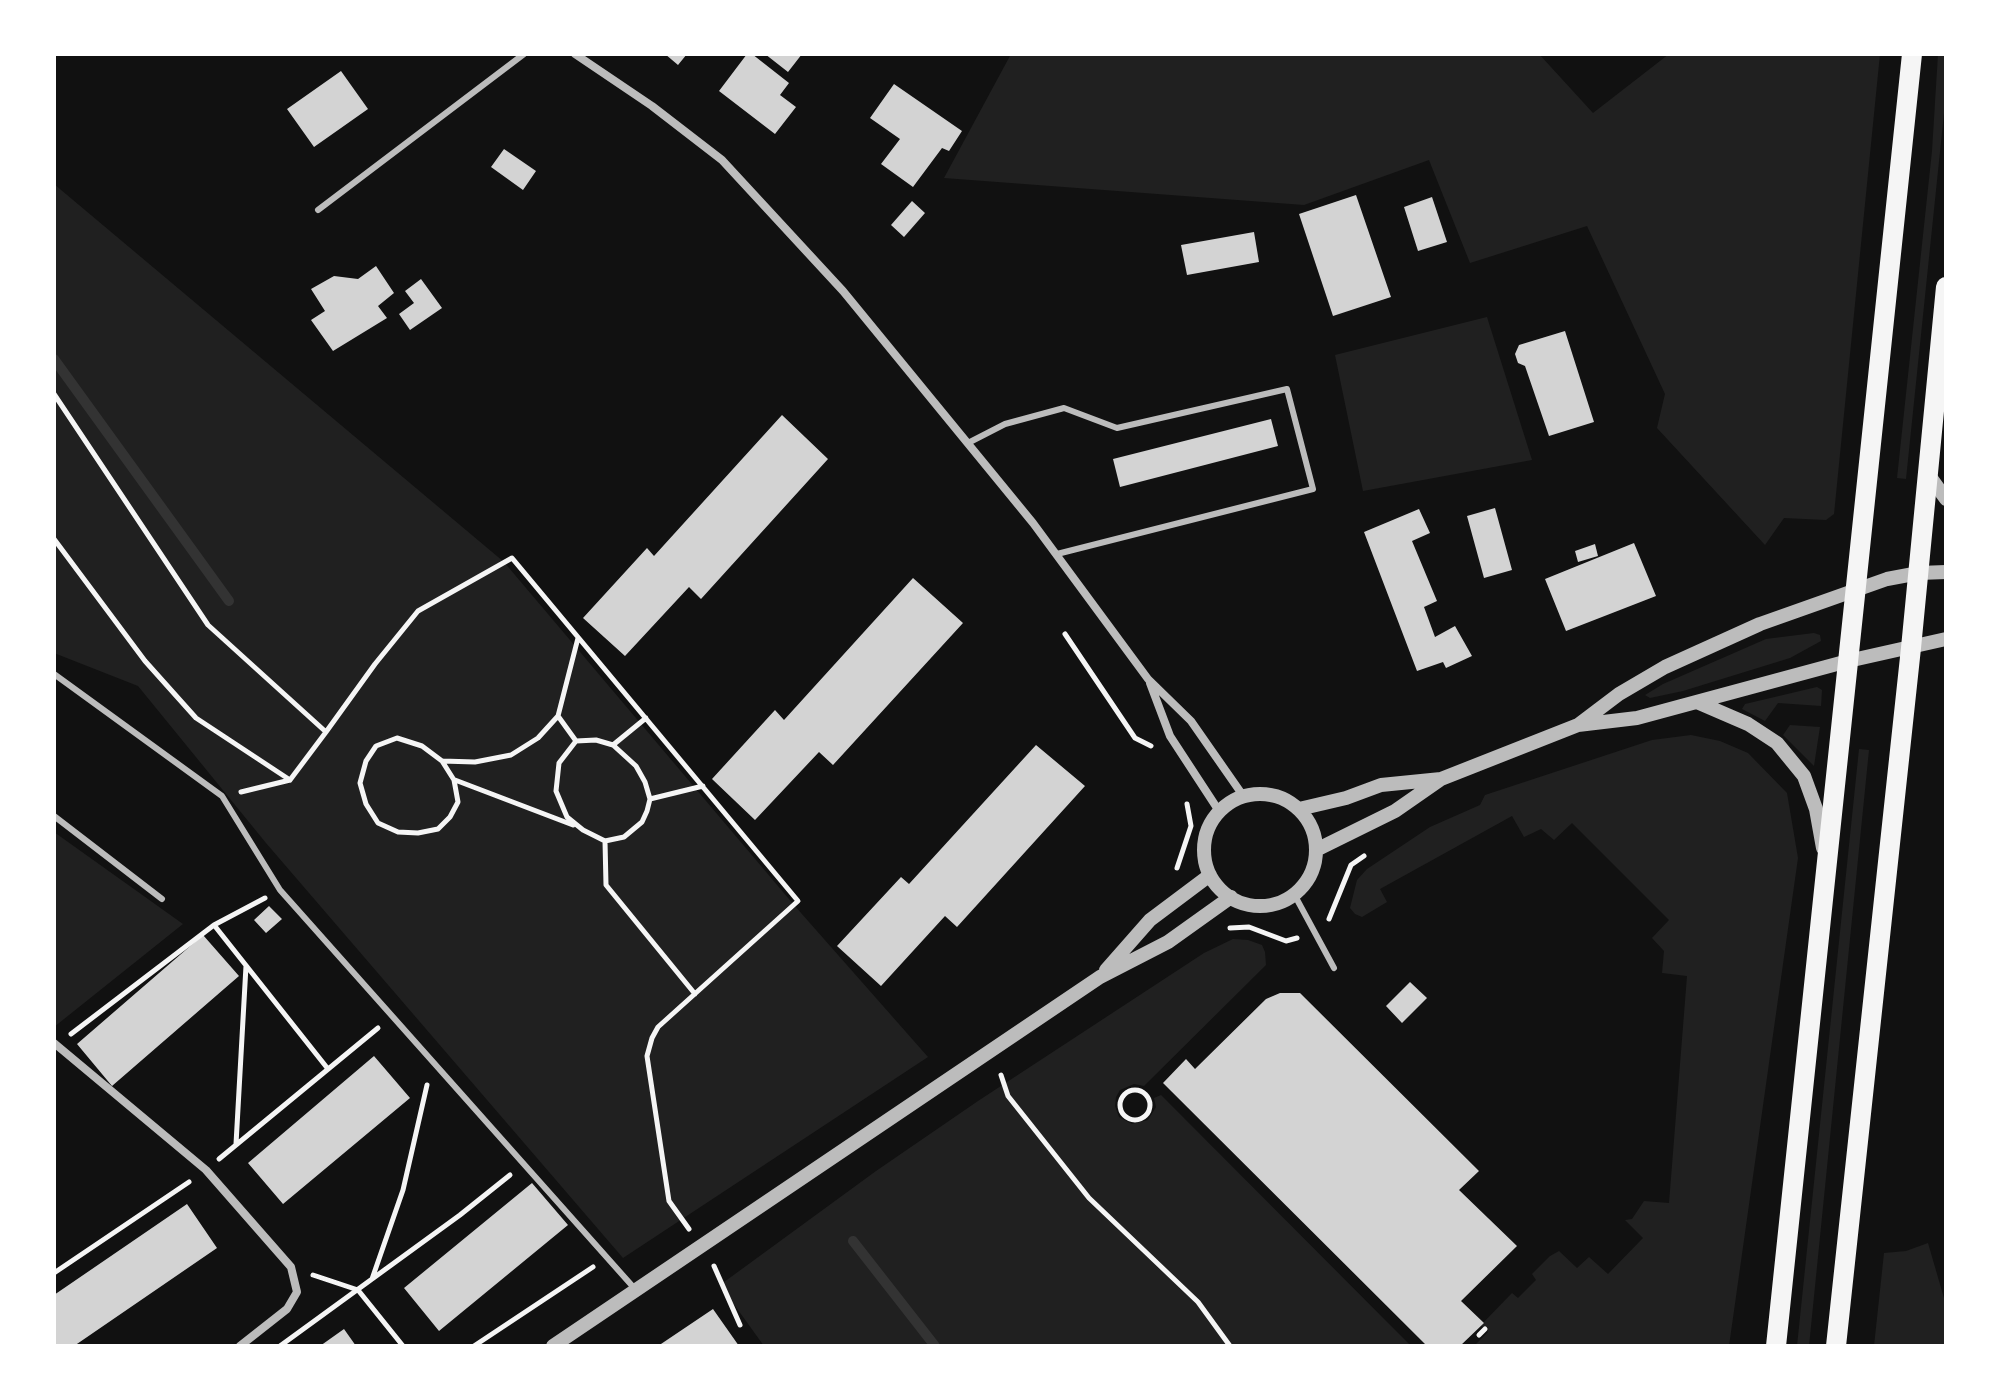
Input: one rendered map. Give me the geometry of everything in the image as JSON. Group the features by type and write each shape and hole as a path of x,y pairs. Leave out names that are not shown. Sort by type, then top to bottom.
{"main road":[{"path":"1776,1346 1912,54"},
{"path":"1836,1346 1919,573 1946,287"}],"street":[{"path":"575,54 652,106 722,160 843,291 1057,554 1148,679 1191,721 1244,797"},
{"path":"1928,474 1946,499"},
{"path":"1578,725 1619,694 1665,667 1760,624 1856,588 1919,573 1946,572"},
{"path":"1316,850 1395,811 1441,779 1578,725 1637,718 1848,661 1946,639"},
{"path":"1148,679 1170,736 1219,811"},
{"path":"1697,702 1748,724 1777,743 1804,776 1816,809 1826,870"},
{"path":"1299,809 1346,798 1381,785 1441,779"},
{"path":"1267,794 1284,799 1299,809 1310,823 1316,850 1311,875 1301,890 1269,906 1252,906 1221,890 1210,875 1204,842 1209,826 1219,811 1244,797 1267,794"},
{"path":"1100,977 1150,920 1210,875"},
{"path":"553,1346 1100,977 1168,942 1231,897"},
{"path":"55,1044 206,1170 291,1267 297,1292 287,1309 240,1346"}],"lane":[{"path":"318,210 524,54"},
{"path":"968,443 1005,424 1064,408 1117,428 1287,389 1313,489 1057,554"},
{"path":"54,674 222,796 280,890 636,1290"},
{"path":"54,816 162,899"},
{"path":"1294,894 1334,968"}],"path":[{"path":"54,394 208,625 326,732"},
{"path":"54,539 145,661 196,718 290,780"},
{"path":"222,796 290,780 418,611 512,558 798,901 658,1027 647,1056 669,1201 689,1229"},
{"path":"1065,634 1135,738 1150,745 1162,756"},
{"path":"442,761 475,762 511,755 538,738 558,716 578,637"},
{"path":"558,716 576,741"},
{"path":"613,745 646,718"},
{"path":"397,738 422,746 442,761 454,780 458,802 450,817 438,829 418,833 398,832 378,823 366,804 360,783 366,761 376,746 397,738"},
{"path":"454,780 578,827 605,841 624,837 642,822 650,799 636,766 613,745 596,740 576,741 559,763 556,791 567,817 578,827"},
{"path":"650,799 703,786"},
{"path":"1175,871 1191,826 1183,794"},
{"path":"605,841 606,885 695,994"},
{"path":"1323,924 1334,909 1351,865 1376,846"},
{"path":"55,1044 214,925 280,890"},
{"path":"214,925 328,1069"},
{"path":"236,1145 246,965"},
{"path":"54,1273 206,1170 392,1016"},
{"path":"372,1280 403,1190 431,1059"},
{"path":"1005,1067 1000,1077 1008,1096 1063,1165 1110,1219 1198,1302 1230,1346"},
{"path":"1137,1089 1149,1097 1150,1107 1145,1116 1131,1120 1122,1114 1119,1104 1127,1091 1137,1089"},
{"path":"280,1346 523,1164"},
{"path":"474,1346 607,1258"},
{"path":"714,1266 740,1325"},
{"path":"291,1267 358,1290 403,1346"},
{"path":"1479,1335 1485,1329"}],"shaded area":[{"path":"1011,54 1539,54 1593,113 1669,54 1880,54 1834,514 1826,520 1784,518 1765,545 1657,428 1665,394 1587,226 1470,263 1429,160 1304,205 944,178"},
{"path":"1938,54 1946,54 1946,94 1906,479 1897,478 1932,151"},
{"path":"54,184 504,562 794,905 928,1057 623,1258 266,843 138,686 54,653"},
{"path":"1487,317 1532,460 1363,491 1335,355"},
{"path":"1814,633 1820,635 1821,641 1790,658 1683,691 1650,698 1645,695 1663,684 1766,639"},
{"path":"1817,687 1822,690 1821,706 1778,703 1765,721 1742,709 1745,704"},
{"path":"1790,725 1820,727 1814,766 1783,735"},
{"path":"1691,735 1720,741 1748,753 1787,793 1798,858 1729,1346 1474,1346 1488,1332 1481,1325 1512,1293 1518,1298 1536,1280 1532,1274 1550,1256 1559,1251 1577,1268 1589,1257 1608,1274 1643,1238 1625,1220 1632,1219 1644,1201 1669,1203 1687,976 1662,973 1664,951 1652,938 1669,920 1572,823 1554,840 1541,829 1524,837 1512,816 1380,889 1387,902 1362,917 1350,908 1357,880 1367,869 1430,827 1480,805 1485,795 1652,740"},
{"path":"1859,749 1869,750 1809,1346 1797,1346"},
{"path":"54,832 183,924 54,1027"},
{"path":"1233,939 1262,945 1266,965 1144,1086 1134,1084 1120,1090 1115,1106 1119,1117 1132,1124 1148,1120 1156,1107 1154,1098 1161,1095 1411,1346 764,1346 720,1285 978,1101 1204,953"},
{"path":"1928,1243 1946,1305 1946,1346 1874,1346 1884,1253 1906,1251"}],"building":[{"path":"665,54 687,54 678,65"},
{"path":"747,54 752,54 789,83 780,95 796,107 775,134 719,91"},
{"path":"765,54 802,54 788,72"},
{"path":"341,71 368,109 314,147 287,109"},
{"path":"894,84 962,131 949,151 942,148 913,187 881,164 900,139 870,118"},
{"path":"504,149 536,171 523,190 491,167"},
{"path":"1356,195 1391,297 1333,316 1299,214"},
{"path":"1432,197 1447,242 1418,251 1404,207"},
{"path":"912,201 925,213 904,237 891,225"},
{"path":"1254,232 1259,262 1187,275 1181,245"},
{"path":"376,266 394,293 378,306 387,318 333,351 311,320 325,311 311,289 334,276 358,279"},
{"path":"421,279 442,308 410,330 399,314 414,303 405,291"},
{"path":"1565,331 1594,422 1549,436 1525,366 1518,363 1515,354 1519,345"},
{"path":"782,415 828,459 701,599 689,587 625,656 583,618 647,548 654,556"},
{"path":"1271,419 1278,446 1120,487 1113,459"},
{"path":"1495,508 1512,570 1484,578 1467,516"},
{"path":"1419,509 1430,533 1412,541 1437,601 1424,607 1435,637 1455,626 1472,656 1446,668 1443,662 1417,671 1364,532"},
{"path":"1634,543 1656,596 1566,631 1545,579"},
{"path":"1595,544 1598,556 1578,562 1575,551"},
{"path":"913,578 963,623 833,765 819,752 755,820 712,779 775,710 784,720"},
{"path":"1036,745 1085,786 957,927 945,916 881,986 837,946 901,877 909,884"},
{"path":"269,906 282,919 266,933 254,920"},
{"path":"203,935 239,976 112,1086 77,1044"},
{"path":"1410,982 1427,998 1402,1023 1386,1006"},
{"path":"1280,993 1300,993 1479,1171 1459,1190 1517,1246 1461,1301 1484,1323 1460,1346 1427,1346 1163,1083 1186,1059 1195,1069 1266,999"},
{"path":"374,1056 410,1098 283,1204 248,1163"},
{"path":"532,1183 568,1225 439,1331 404,1288"},
{"path":"187,1204 217,1248 74,1346 54,1346 54,1295"},
{"path":"713,1309 739,1346 658,1346"},
{"path":"344,1329 356,1346 320,1346"}],"waterway":[{"path":"54,359 229,601"},
{"path":"853,1241 935,1346"}]}
